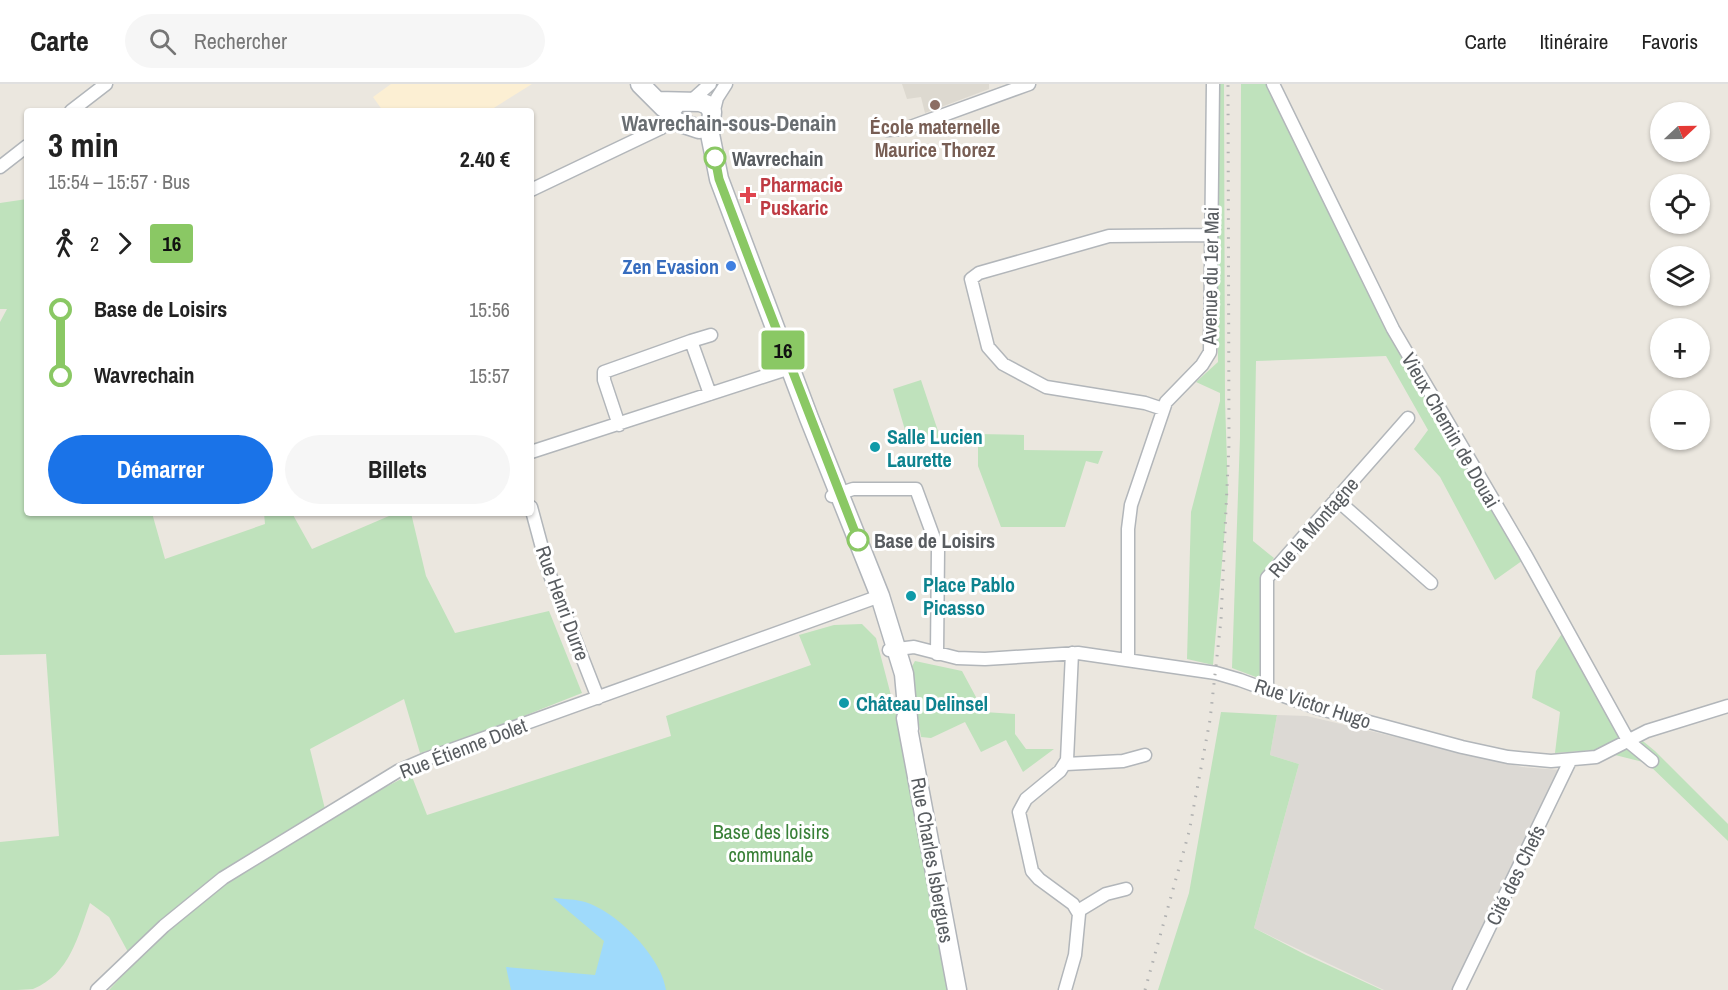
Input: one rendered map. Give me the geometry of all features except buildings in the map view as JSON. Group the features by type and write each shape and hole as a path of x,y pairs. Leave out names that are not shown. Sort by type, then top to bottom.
{"main road":[{"name":"Rue Charles Isbergues","path":"640,84 657,100 680,113 719,179 809,418 817,456 876,597 892,649 909,729 957,990"},
{"path":"680,113 701,129 712,118"},
{"name":"Rue Charles Isbergues","path":"712,118 711,139 719,179"}],"street":[{"path":"75,108 106,84"},
{"path":"534,189 661,128 704,93 710,84"},
{"path":"712,118 717,98 726,84"},
{"path":"887,130 905,129 998,90 1029,84"},
{"name":"Avenue du 1er Mai","path":"1128,660 1129,513 1163,408 1173,393 1203,365 1210,352 1213,84"},
{"name":"Vieux Chemin de Douai","path":"1273,84 1393,329 1525,554 1629,742 1652,761"},
{"path":"0,167 24,148"},
{"path":"1163,408 1046,387 1003,364 988,347 971,279 979,273 1109,236 1211,235"},
{"path":"619,425 604,381 604,372 711,335"},
{"path":"691,341 710,394"},
{"path":"534,451 790,368"},
{"name":"Rue la Montagne","path":"1267,690 1267,578 1408,418"},
{"path":"835,495 853,489 916,489 938,549 937,654"},
{"path":"1336,499 1431,583"},
{"name":"Rue Henri Durre","path":"533,516 548,570 598,698"},
{"name":"Rue Étienne Dolet","path":"97,990 164,926 223,878 380,781 426,759 876,597"},
{"name":"Rue Victor Hugo","path":"892,649 914,647 937,654 985,659 1072,653 1221,674 1317,708 1472,750 1526,759 1570,761 1596,757 1647,731 1728,706"},
{"path":"1066,764 1072,653"},
{"path":"1065,990 1079,932 1078,911 1032,871 1020,817 1020,807 1066,764 1123,762 1145,755"},
{"name":"Cité des Chefs","path":"1459,990 1570,761"},
{"path":"1078,911 1106,894 1126,889"}],"shaded area":[{"path":"391,84 532,84 494,108 381,108 373,97"},
{"name":"École maternelle Maurice Thorez","path":"902,84 989,84 989,89 925,113 921,97 907,99"},
{"path":"1277,715 1307,716 1522,767 1560,770 1457,990 1384,990 1254,928 1299,764 1270,755"}],"green space":[{"path":"1216,84 1224,84 1225,401 1228,494 1213,665 1187,659 1191,512 1220,401 1220,393 1196,382 1218,362"},
{"path":"1241,84 1277,84 1373,280 1529,556 1495,580 1440,477 1414,449 1428,430 1386,356 1256,361 1253,541 1274,558 1262,573 1264,666 1261,679 1232,668 1240,437"},
{"name":"Base des loisirs communale","path":"24,199 24,516 153,516 165,559 265,524 264,516 294,516 312,549 389,516 412,516 426,576 455,633 549,611 582,693 456,743 420,753 404,699 310,749 327,817 411,774 427,815 671,736 666,716 811,665 799,635 834,625 862,624 876,638 899,726 948,990 109,990 134,963 109,917 90,903 71,953 56,974 33,989 0,990 0,842 59,836 46,654 0,655 0,322 7,309 0,309 0,203"},
{"path":"921,380 940,437 910,447 893,389"},
{"path":"978,434 1024,435 1024,450 1103,451 1098,464 1086,461 1065,527 1001,527 978,466"},
{"path":"1568,625 1622,724 1655,751 1728,824 1728,841 1647,763 1595,750 1555,753 1560,712 1532,698 1536,671"},
{"path":"915,661 962,671 984,712 1015,714 1015,734 1026,749 1054,749 1023,772 1006,740 981,752 965,722 931,738 921,737 910,670"},
{"path":"1221,712 1277,715 1270,755 1299,764 1254,928 1382,990 1158,990 1189,893"}],"water":[{"path":"553,898 578,900 608,913 646,949 663,977 666,990 511,990 506,967 595,975 604,941"}],"railway":[{"path":"1145,990 1189,832 1210,720 1221,620 1229,444 1228,84"}],"bus line":[{"name":"16","path":"715,158 719,179 809,418 858,540"}],"place":[{"name":"École maternelle Maurice Thorez","path":"935,105"},
{"name":"Wavrechain","path":"715,158"},
{"name":"Pharmacie Puskaric","path":"748,195"},
{"name":"Zen Evasion","path":"731,266"},
{"name":"Salle Lucien Laurette","path":"875,447"},
{"name":"Base de Loisirs","path":"858,540"},
{"name":"Place Pablo Picasso","path":"911,596"},
{"name":"Château Delinsel","path":"844,703"}],"district":[{"name":"Wavrechain-sous-Denain","path":"729,123"}]}
